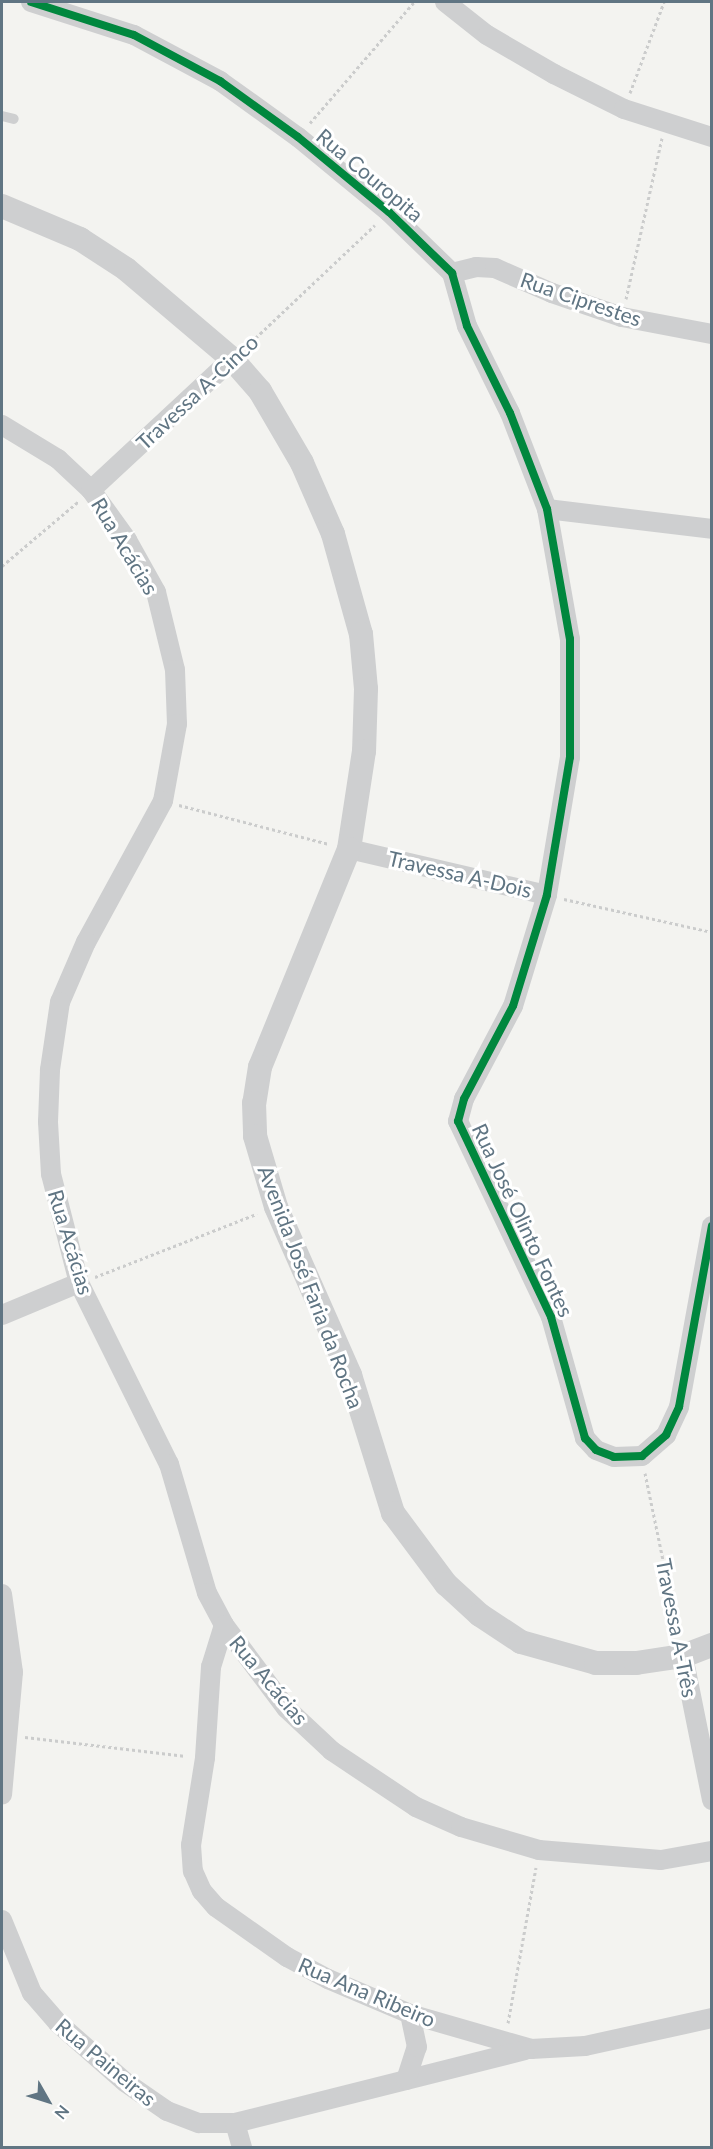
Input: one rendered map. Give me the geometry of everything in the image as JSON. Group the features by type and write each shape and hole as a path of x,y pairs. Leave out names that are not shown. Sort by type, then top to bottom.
{"street":[{"name":"Rua Couropita","path":"31,2 134,35 220,81 298,137 389,212 452,273"},
{"path":"445,2 487,35 624,109 711,137"},
{"name":"Avenida José Faria da Rocha","path":"2,206 69,234 126,269 232,359 260,391 302,463 333,534 361,634 366,689 364,752 349,849 260,1068 254,1104 255,1136 276,1207 350,1375 393,1513 446,1584 480,1615 513,1636 555,1654 596,1663 636,1663 683,1656 711,1645"},
{"name":"Rua Ciprestes","path":"452,273 476,267 495,268 552,293 622,317 711,333"},
{"path":"452,273 467,326 510,413 547,509 711,529"},
{"name":"Travessa A-Cinco","path":"92,490 232,359"},
{"name":"Rua Acácias","path":"2,424 58,459 92,490 127,540 156,592 168,630 175,670 177,724 163,801 86,942 60,1002 50,1070 51,1174 80,1283 169,1464 192,1548 224,1625 286,1708 332,1751 379,1785 461,1827 539,1850 661,1860 711,1851"},
{"name":"Rua José Olinto Fontes","path":"547,509 570,639 570,757 547,895 513,1006 464,1099 458,1121 551,1317 585,1438 596,1450 614,1457 642,1456"},
{"name":"Travessa A-Dois","path":"349,849 547,895"},
{"path":"642,1456 666,1435 679,1407 711,1226"},
{"path":"2,1315 80,1283"},
{"path":"2,1594 13,1672 5,1735 2,1795"},
{"name":"Rua Ana Ribeiro","path":"224,1625 211,1667 205,1758 191,1845 193,1871 202,1891 216,1907 287,1957 328,1979 410,2014 504,2043 531,2049 585,2046 711,2018"},
{"name":"Travessa A-Três","path":"683,1656 711,1800"},
{"name":"Rua Paineiras","path":"2,1920 32,1993 58,2023 125,2082 167,2111 199,2123 235,2123 531,2049"},
{"path":"406,2080 417,2047 410,2014"},
{"path":"235,2123 242,2148"}],"lane":[{"path":"2,116 14,119"}],"path":[{"path":"298,137 414,2"},
{"path":"624,109 664,2"},
{"path":"622,317 666,122"},
{"path":"2,566 92,490"},
{"path":"163,801 349,849"},
{"path":"80,1283 276,1207"},
{"path":"5,1735 205,1758"},
{"path":"504,2043 539,1850"}],"cycle path":[{"path":"31,2 134,35 220,81 298,137 389,212 452,273 467,326 510,413 547,509 570,639 570,757 547,895 513,1006 464,1099 458,1121 551,1317 585,1438 596,1450 614,1457 642,1456 666,1435 679,1407 712,1226"}]}
